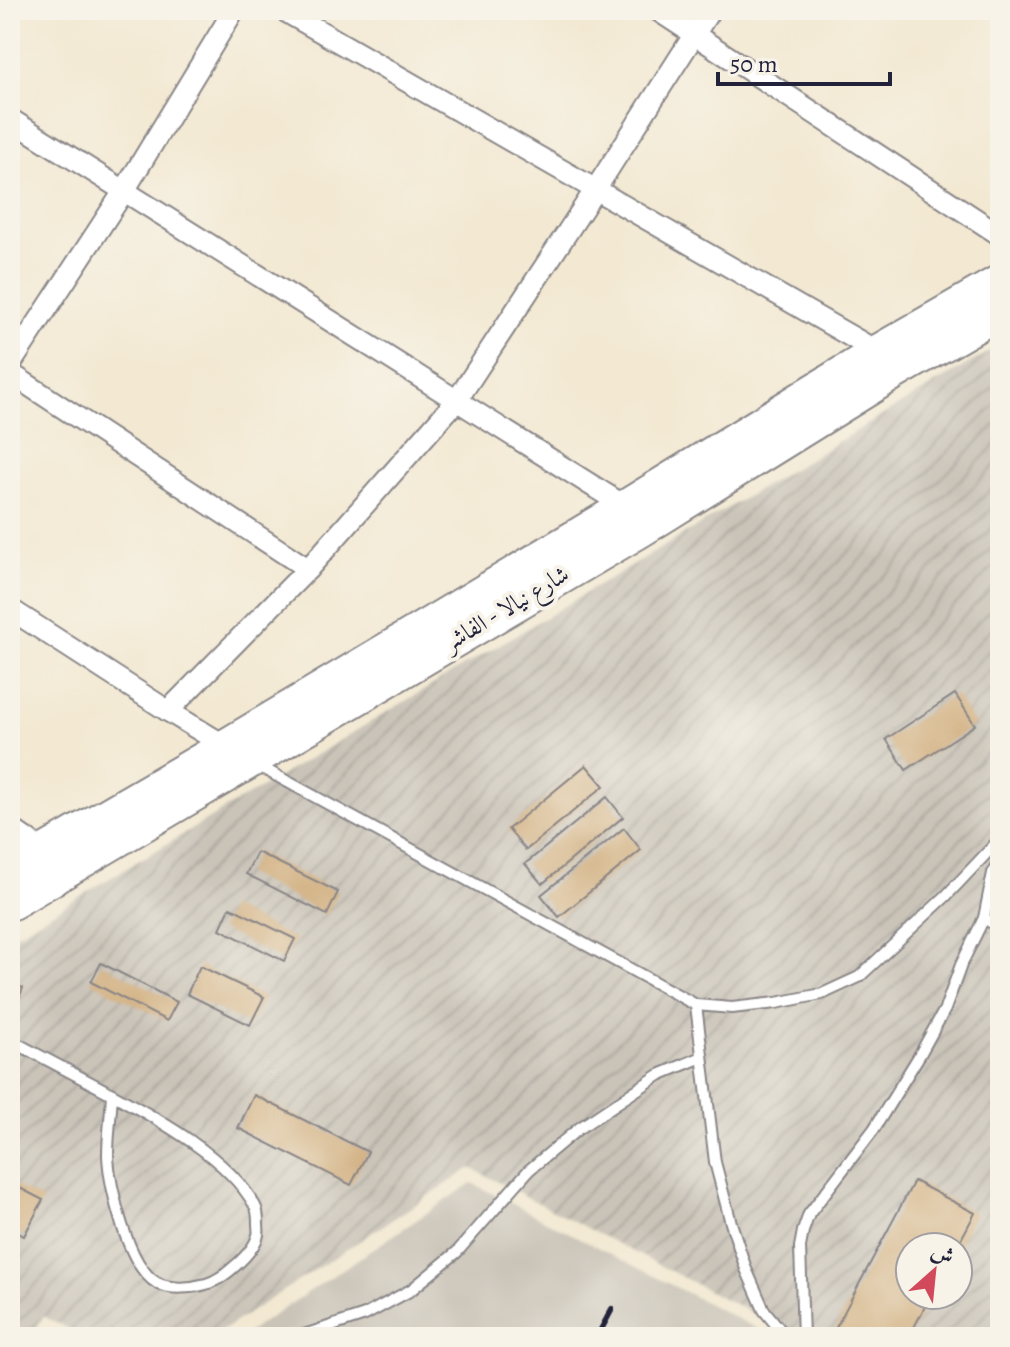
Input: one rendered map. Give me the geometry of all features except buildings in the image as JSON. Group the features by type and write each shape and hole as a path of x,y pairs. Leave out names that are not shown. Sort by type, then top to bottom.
{"highway":[{"name":"شارع نيالا - الفاشر","path":"10,903 95,838 583,548 804,412 878,352 1000,282"},
{"name":"شارع نيالا - الفاشر","path":"583,548 626,507 804,412 891,374 1000,311"},
{"name":"شارع نيالا - الفاشر","path":"10,872 45,852 95,838"}],"street":[{"path":"10,365 124,191 234,10"},
{"path":"283,10 878,352"},
{"path":"657,10 1000,235"},
{"path":"168,711 308,569 457,400 710,10"},
{"path":"10,119 626,507"},
{"path":"10,373 308,569"},
{"path":"10,609 237,754"},
{"path":"10,828 45,852"}],"lane":[{"path":"237,754 696,1005 732,1008 776,1003 822,994 859,977 946,896 1000,839"},
{"path":"803,1337 800,1247 809,1214 874,1129 945,1009 961,965 984,918 993,873 1000,858"},
{"path":"984,918 1000,928"},
{"path":"696,1005 715,1162 731,1223 764,1310 786,1337"},
{"path":"10,1040 112,1094 159,1119 203,1150 238,1182 257,1208 259,1235 248,1252 229,1271 207,1284 182,1288 159,1284 144,1273 134,1257 115,1198 108,1157 112,1094"},
{"path":"298,1337 365,1315 411,1290 457,1252 529,1170 578,1129 659,1075 702,1057"}],"shaded area":[{"path":"1000,345 1000,1337 798,1337 471,1168 212,1337 85,1337 43,1316 32,1337 10,1337 10,938"},
{"path":"472,1183 773,1337 241,1337"}],"railway":[{"path":"597,1337 612,1309"}]}
